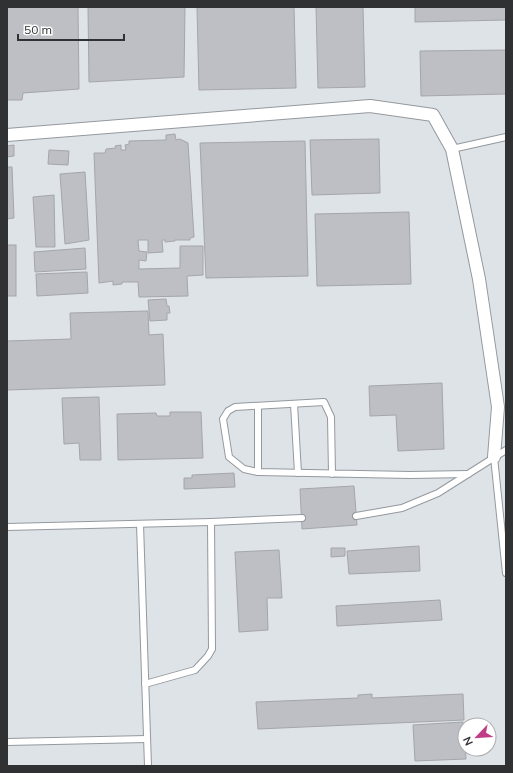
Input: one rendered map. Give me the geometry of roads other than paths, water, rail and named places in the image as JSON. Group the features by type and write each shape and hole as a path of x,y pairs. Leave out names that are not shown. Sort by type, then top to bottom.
{"street":[{"path":"7,134 370,106 433,115 452,149 479,279 498,407 494,457"}],"lane":[{"path":"452,149 506,137"},
{"path":"332,474 331,417 324,402 235,407 228,411 223,419 229,457 244,469 258,472 332,474 468,474"},
{"path":"294,404 298,473"},
{"path":"258,406 258,472"},
{"path":"356,516 402,508 438,493 506,450"},
{"path":"494,457 506,573"},
{"path":"7,527 211,522 302,518"},
{"path":"145,684 195,670 208,656 212,649 211,522"},
{"path":"140,524 148,766"},
{"path":"7,742 147,739"}]}
